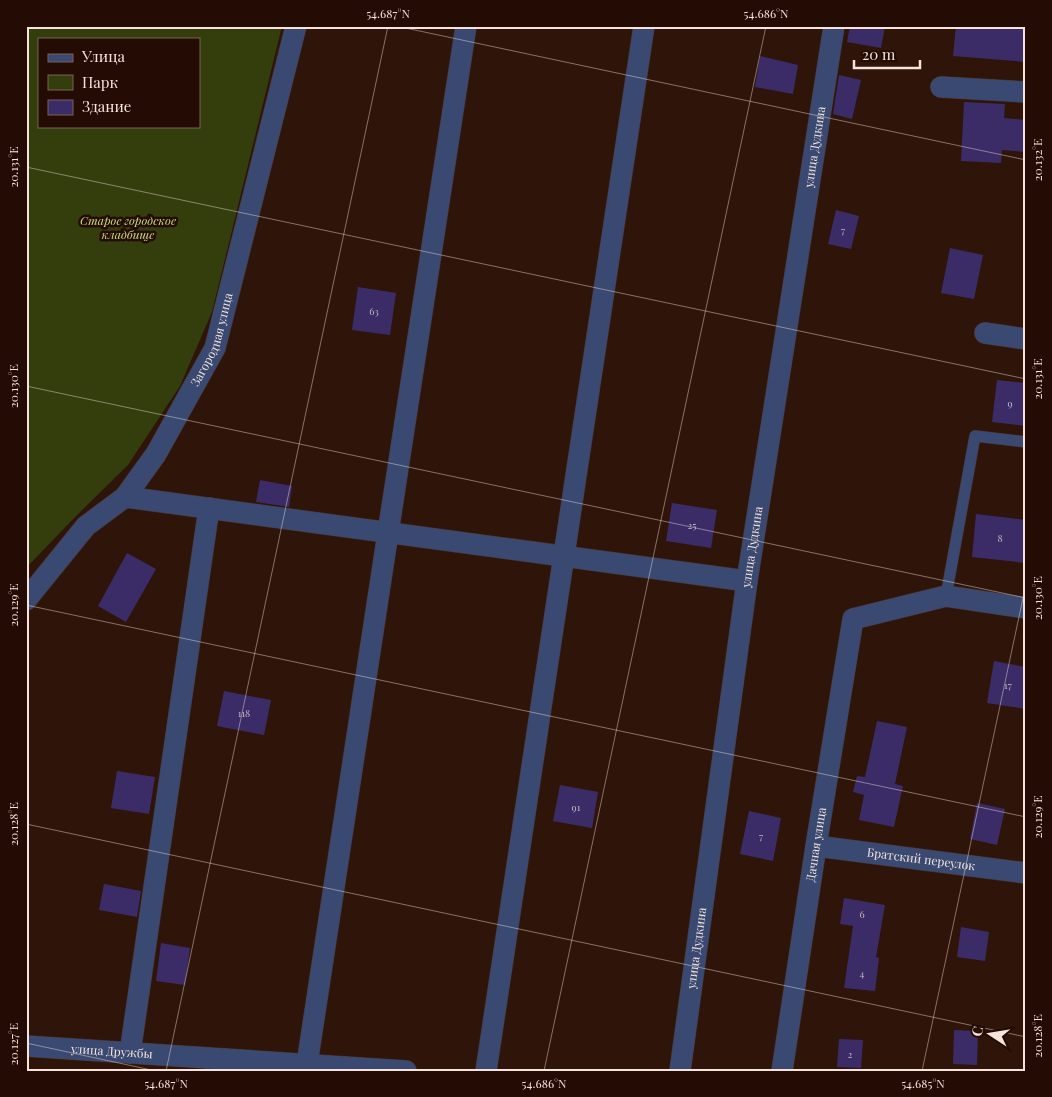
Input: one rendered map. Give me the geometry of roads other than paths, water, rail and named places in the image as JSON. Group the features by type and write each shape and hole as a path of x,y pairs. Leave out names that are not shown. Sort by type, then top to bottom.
{"street":[{"name":"Загородная улица","path":"26,600 86,526 125,497 156,454 215,348 296,26"},
{"path":"305,1068 466,26"},
{"path":"486,1071 644,26"},
{"name":"улица Дудкина","path":"680,1071 746,581 834,26"},
{"path":"941,87 1026,92"},
{"path":"985,333 1026,339"},
{"path":"125,497 746,581"},
{"path":"130,1053 209,508"},
{"path":"946,596 1026,608"},
{"name":"Дачная улица","path":"782,1071 853,619 946,596"},
{"name":"Братский переулок","path":"816,846 1026,873"},
{"name":"улица Дружбы","path":"26,1046 305,1068 406,1071"}],"lane":[{"path":"946,596 975,436 1026,442"}],"park label":[{"name":"Старое городское кладбище","path":"128,228"}]}
